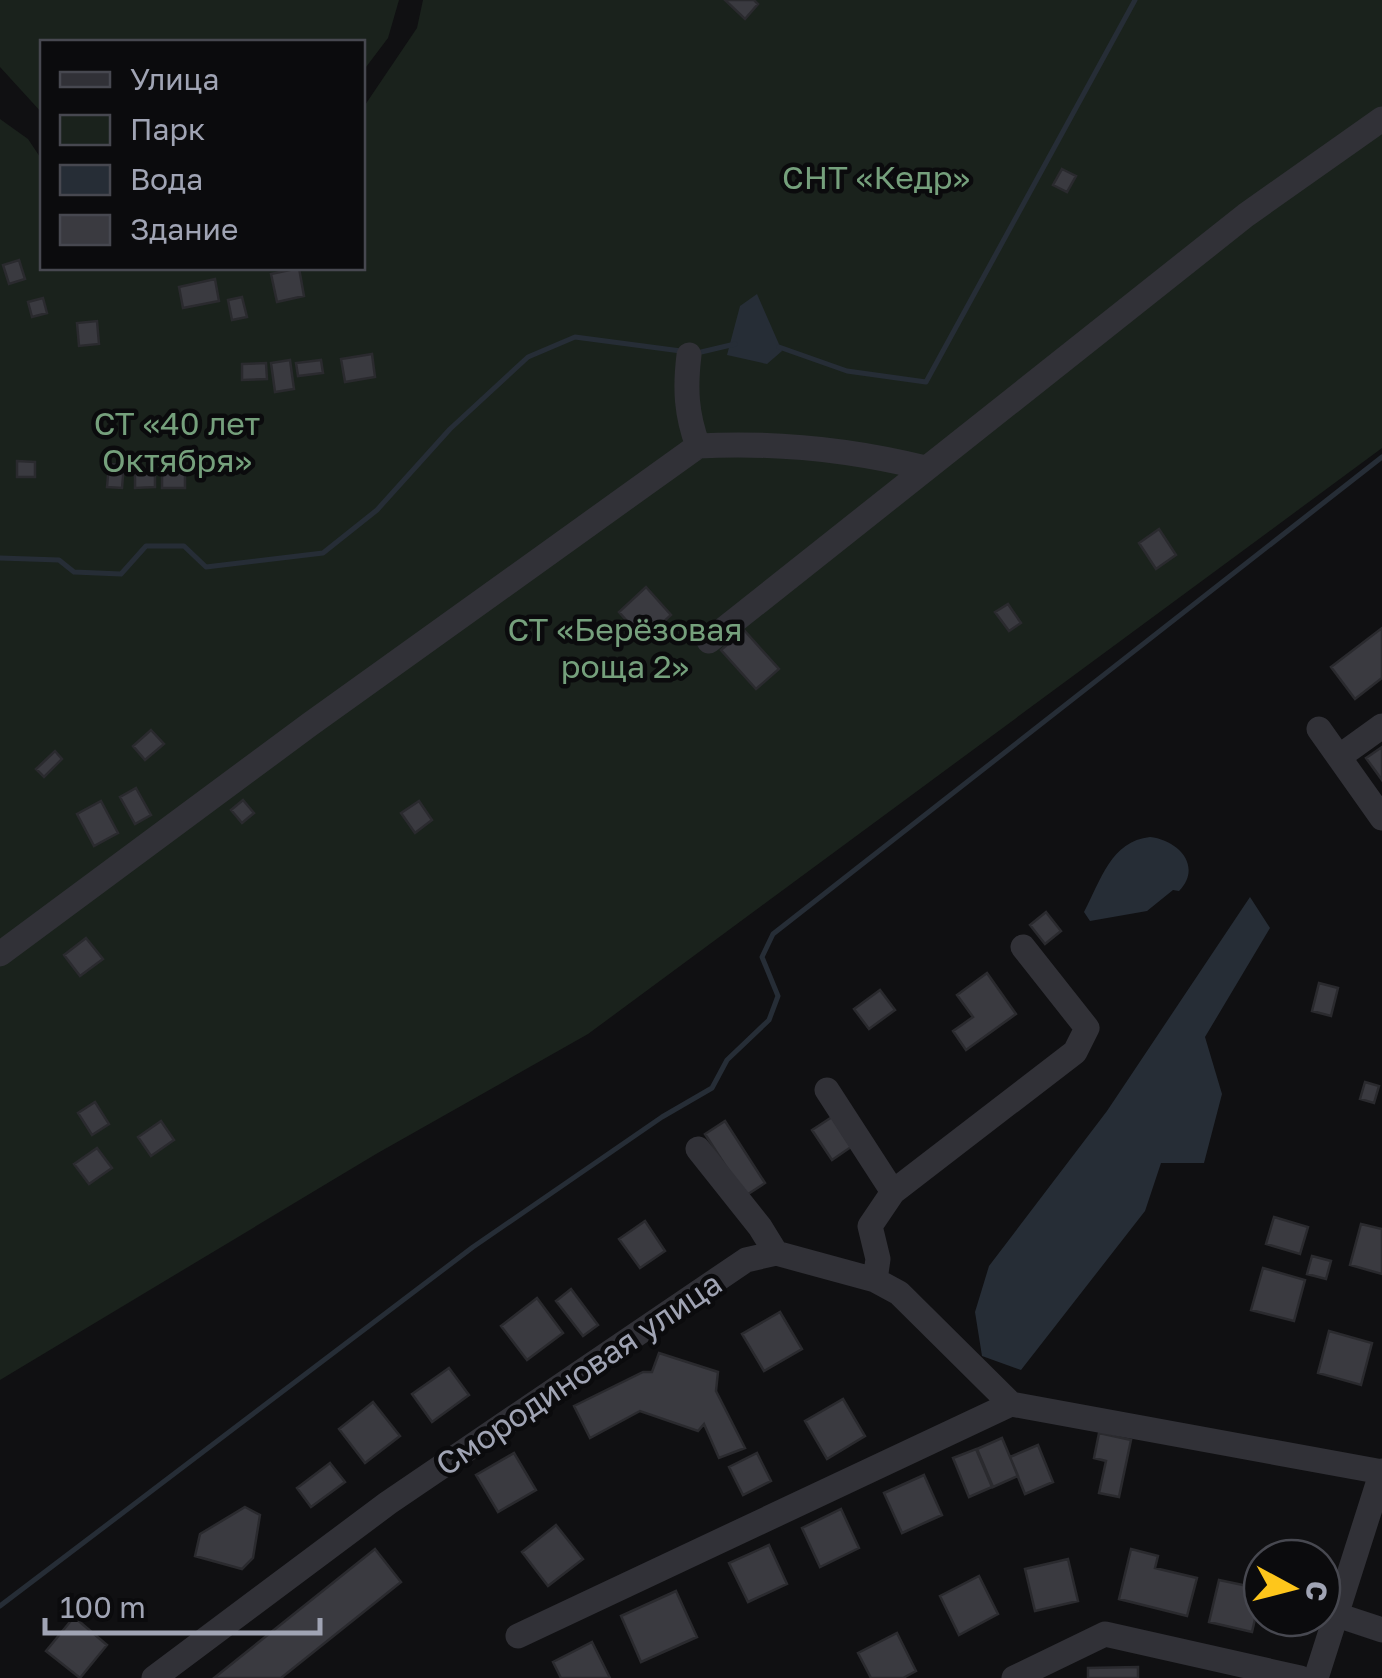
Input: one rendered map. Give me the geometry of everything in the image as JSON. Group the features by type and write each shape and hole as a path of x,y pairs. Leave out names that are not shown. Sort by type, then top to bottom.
{"street":[{"path":"709,640 1246,214 1382,120"},
{"path":"689,355 684,389 698,446"},
{"path":"0,954 698,446 780,447 880,457 925,468"},
{"path":"1338,758 1382,726"},
{"path":"1318,729 1382,818"},
{"path":"876,1280 878,1259 870,1226 893,1192 1075,1052 1087,1028 1023,947"},
{"path":"826,1090 893,1192"},
{"path":"698,1149 776,1252 876,1280 899,1293 1012,1404 1382,1471 1342,1596"},
{"name":"Смородиновая улица","path":"154,1678 388,1503 746,1260 776,1252"},
{"path":"518,1636 1012,1404"},
{"path":"1342,1617 1382,1630"},
{"path":"1014,1678 1105,1634 1300,1678"},
{"path":"1316,1678 1329,1638"}],"green space":[{"path":"0,0 399,0 388,38 365,68 365,40 40,40 40,111 0,67"},
{"name":"СТ «Берёзовая роща 2»","path":"423,0 1382,0 1382,448 588,1034 376,1154 0,1380 0,119 28,139 40,157 40,270 365,270 365,105 417,28"}],"water":[{"path":"757,294 782,351 767,364 727,355 740,306"},
{"path":"1150,837 1170,843 1184,856 1189,872 1186,882 1179,891 1173,890 1147,911 1090,921 1084,912 1116,854 1137,840"},
{"path":"1250,897 1270,928 1205,1037 1222,1094 1204,1163 1161,1163 1145,1211 1021,1370 982,1356 975,1312 989,1266 1107,1111"}],"building":[{"path":"725,0 754,0 758,4 745,19"},
{"path":"1062,169 1076,176 1067,192 1053,185"},
{"path":"19,260 25,279 9,284 3,265"},
{"path":"299,270 304,296 277,302 271,274"},
{"path":"215,279 219,301 183,308 179,287"},
{"path":"242,297 247,317 232,320 228,300"},
{"path":"43,298 47,313 32,317 28,302"},
{"path":"97,321 99,344 79,346 77,323"},
{"path":"372,354 375,377 345,382 341,359"},
{"path":"290,360 294,389 275,392 271,363"},
{"path":"321,360 323,373 298,376 296,363"},
{"path":"266,363 267,379 242,380 242,364"},
{"path":"17,461 35,462 35,477 17,477"},
{"path":"109,464 124,465 122,488 107,487"},
{"path":"185,464 185,488 162,488 162,465"},
{"path":"135,469 155,469 155,487 135,488"},
{"path":"1159,529 1176,555 1156,569 1139,543"},
{"path":"646,587 671,615 644,640 619,612"},
{"path":"1008,604 1021,623 1009,631 995,612"},
{"path":"1382,628 1382,678 1355,699 1331,667"},
{"path":"744,630 779,669 756,689 721,650"},
{"path":"151,730 164,744 145,760 133,746"},
{"path":"1382,747 1382,780 1366,758"},
{"path":"55,751 62,759 44,777 36,769"},
{"path":"136,788 151,815 135,824 120,797"},
{"path":"243,800 254,813 242,823 231,810"},
{"path":"101,801 118,833 94,846 77,814"},
{"path":"419,801 432,820 415,833 401,813"},
{"path":"1046,912 1061,931 1045,944 1030,925"},
{"path":"86,938 103,959 80,976 64,955"},
{"path":"987,973 1016,1014 966,1050 953,1031 973,1017 957,995"},
{"path":"1319,983 1338,988 1331,1016 1312,1011"},
{"path":"880,990 895,1010 869,1029 854,1009"},
{"path":"1365,1082 1379,1086 1374,1103 1360,1099"},
{"path":"95,1102 109,1124 92,1135 78,1113"},
{"path":"832,1117 851,1147 832,1160 812,1130"},
{"path":"161,1121 174,1140 151,1156 138,1137"},
{"path":"725,1121 765,1183 745,1196 705,1134"},
{"path":"97,1148 112,1168 89,1184 74,1164"},
{"path":"1274,1217 1308,1227 1300,1254 1266,1244"},
{"path":"645,1221 665,1251 640,1268 619,1239"},
{"path":"1361,1224 1382,1229 1382,1274 1350,1265"},
{"path":"1312,1256 1331,1261 1326,1279 1307,1274"},
{"path":"1263,1268 1305,1280 1294,1321 1251,1310"},
{"path":"571,1289 598,1325 583,1336 556,1301"},
{"path":"537,1298 563,1333 527,1360 501,1326"},
{"path":"780,1312 802,1349 764,1371 742,1334"},
{"path":"1329,1331 1372,1343 1361,1385 1318,1373"},
{"path":"659,1353 718,1372 716,1391 745,1448 719,1458 704,1424 698,1431 640,1411 590,1438 574,1406 643,1372 652,1372"},
{"path":"449,1368 469,1395 432,1422 412,1394"},
{"path":"843,1399 865,1436 827,1459 805,1421"},
{"path":"373,1402 400,1436 365,1463 339,1429"},
{"path":"1099,1433 1131,1440 1119,1497 1099,1493 1106,1461 1094,1458"},
{"path":"1002,1438 1018,1476 993,1487 977,1449"},
{"path":"1038,1445 1053,1482 1025,1494 1010,1457"},
{"path":"976,1449 992,1487 969,1497 953,1458"},
{"path":"514,1453 536,1490 498,1512 476,1475"},
{"path":"757,1453 771,1481 743,1495 729,1467"},
{"path":"330,1463 345,1482 311,1507 297,1488"},
{"path":"924,1475 942,1515 902,1533 884,1493"},
{"path":"245,1507 260,1515 253,1558 242,1569 195,1556 200,1534"},
{"path":"841,1509 859,1548 820,1567 802,1528"},
{"path":"556,1525 583,1559 548,1586 522,1552"},
{"path":"769,1545 787,1584 748,1602 729,1563"},
{"path":"375,1549 401,1582 281,1678 214,1678"},
{"path":"1131,1549 1158,1556 1155,1568 1197,1578 1187,1616 1119,1599"},
{"path":"1068,1559 1078,1601 1035,1611 1025,1569"},
{"path":"979,1576 998,1614 959,1635 940,1596"},
{"path":"1219,1580 1242,1585 1242,1630 1209,1622"},
{"path":"676,1591 697,1637 641,1662 621,1616"},
{"path":"74,1617 107,1645 80,1678 46,1651"},
{"path":"897,1633 916,1671 903,1678 871,1678 858,1653"},
{"path":"592,1642 610,1678 561,1678 553,1662"},
{"path":"1138,1667 1138,1678 1088,1678 1088,1668"}],"waterway":[{"path":"779,347 847,371 926,382 1135,0"},
{"path":"0,558 59,560 74,572 121,574 146,546 184,546 206,567 323,553 377,510 450,429 528,357 575,337 681,351"},
{"path":"697,353 735,344"},
{"path":"0,1606 473,1247 662,1117 712,1088 727,1060 769,1020 778,996 762,957 773,934 1382,457"}],"park label":[{"name":"СНТ «Кедр»","path":"876,178"},
{"name":"СТ «40 лет Октября»","path":"177,442"}]}
